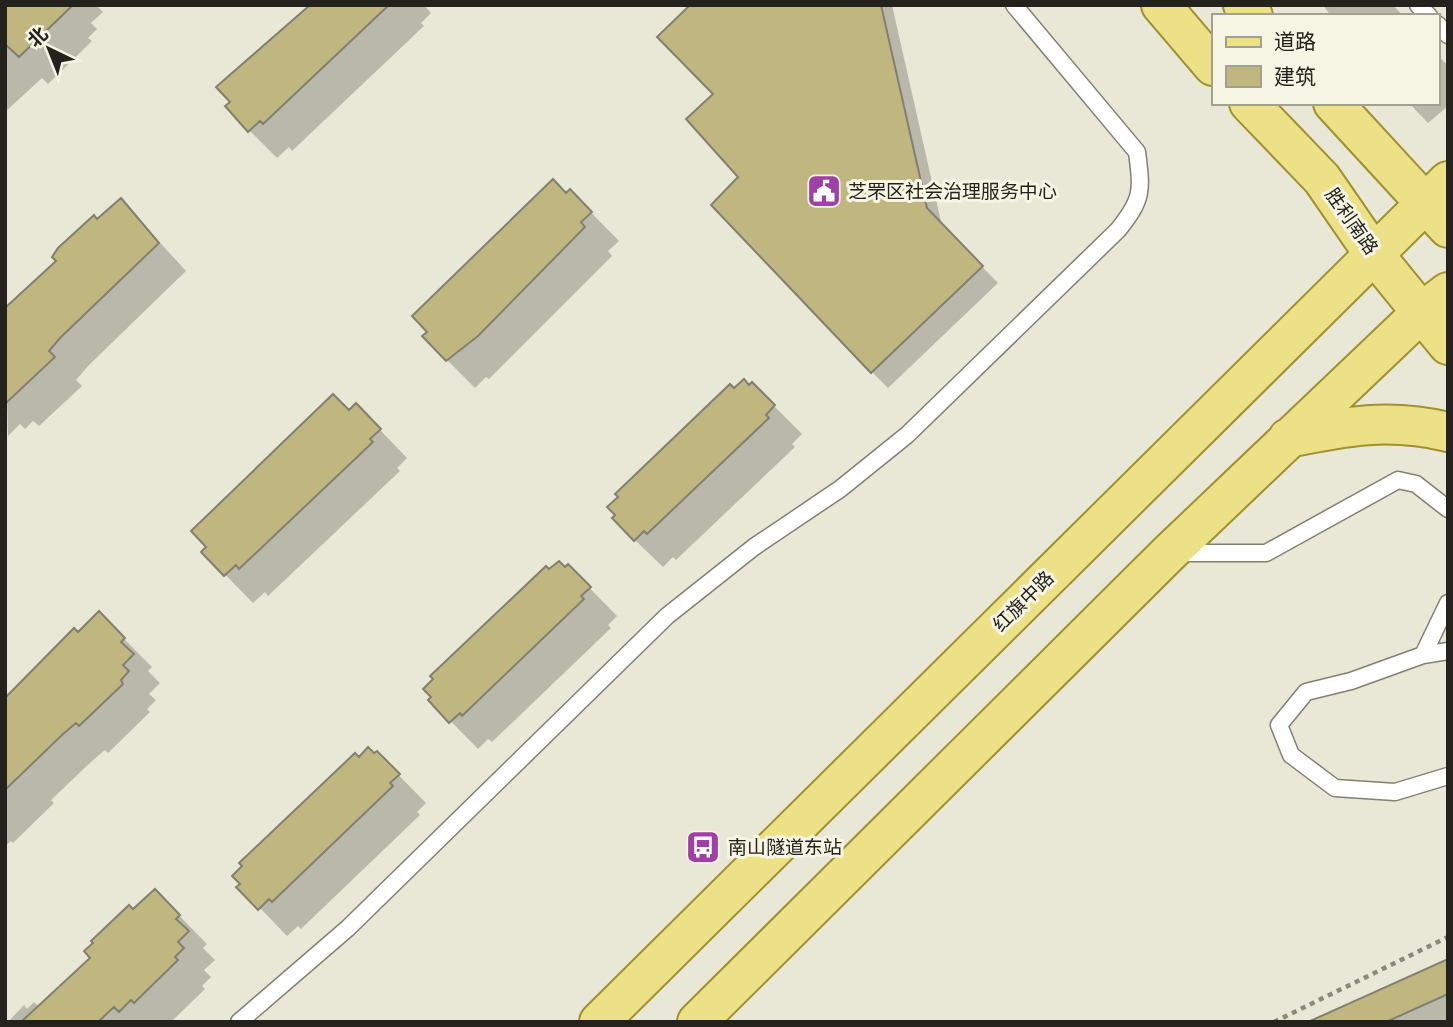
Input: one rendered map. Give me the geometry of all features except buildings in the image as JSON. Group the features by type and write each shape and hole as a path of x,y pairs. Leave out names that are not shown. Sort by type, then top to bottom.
{"main road":[{"path":"1161,5 1212,65"},
{"name":"胜利南路","path":"1251,105 1322,179 1373,253 1435,301 1448,345"},
{"path":"1336,105 1440,205"},
{"name":"红旗中路","path":"600,1022 1373,253 1440,205"},
{"path":"697,1022 1169,553 1435,301"},
{"path":"1288,438 1355,425 1391,422 1448,432"}],"lane":[{"path":"239,1022 348,928 667,615 754,547 840,489 906,435 1118,230 1138,205 1140,177 1137,152 1014,5"},
{"path":"1169,553 1266,553 1398,480 1416,484 1448,509"},
{"path":"1423,656 1448,603"},
{"path":"1448,651 1423,656 1351,681 1306,692 1279,725 1291,755 1335,788 1395,792 1448,776"}],"path":[{"path":"1274,1022 1448,937"}],"place":[{"name":"芝罘区社会治理服务中心","path":"824,191"},
{"name":"南山隧道东站","path":"703,847"}]}
